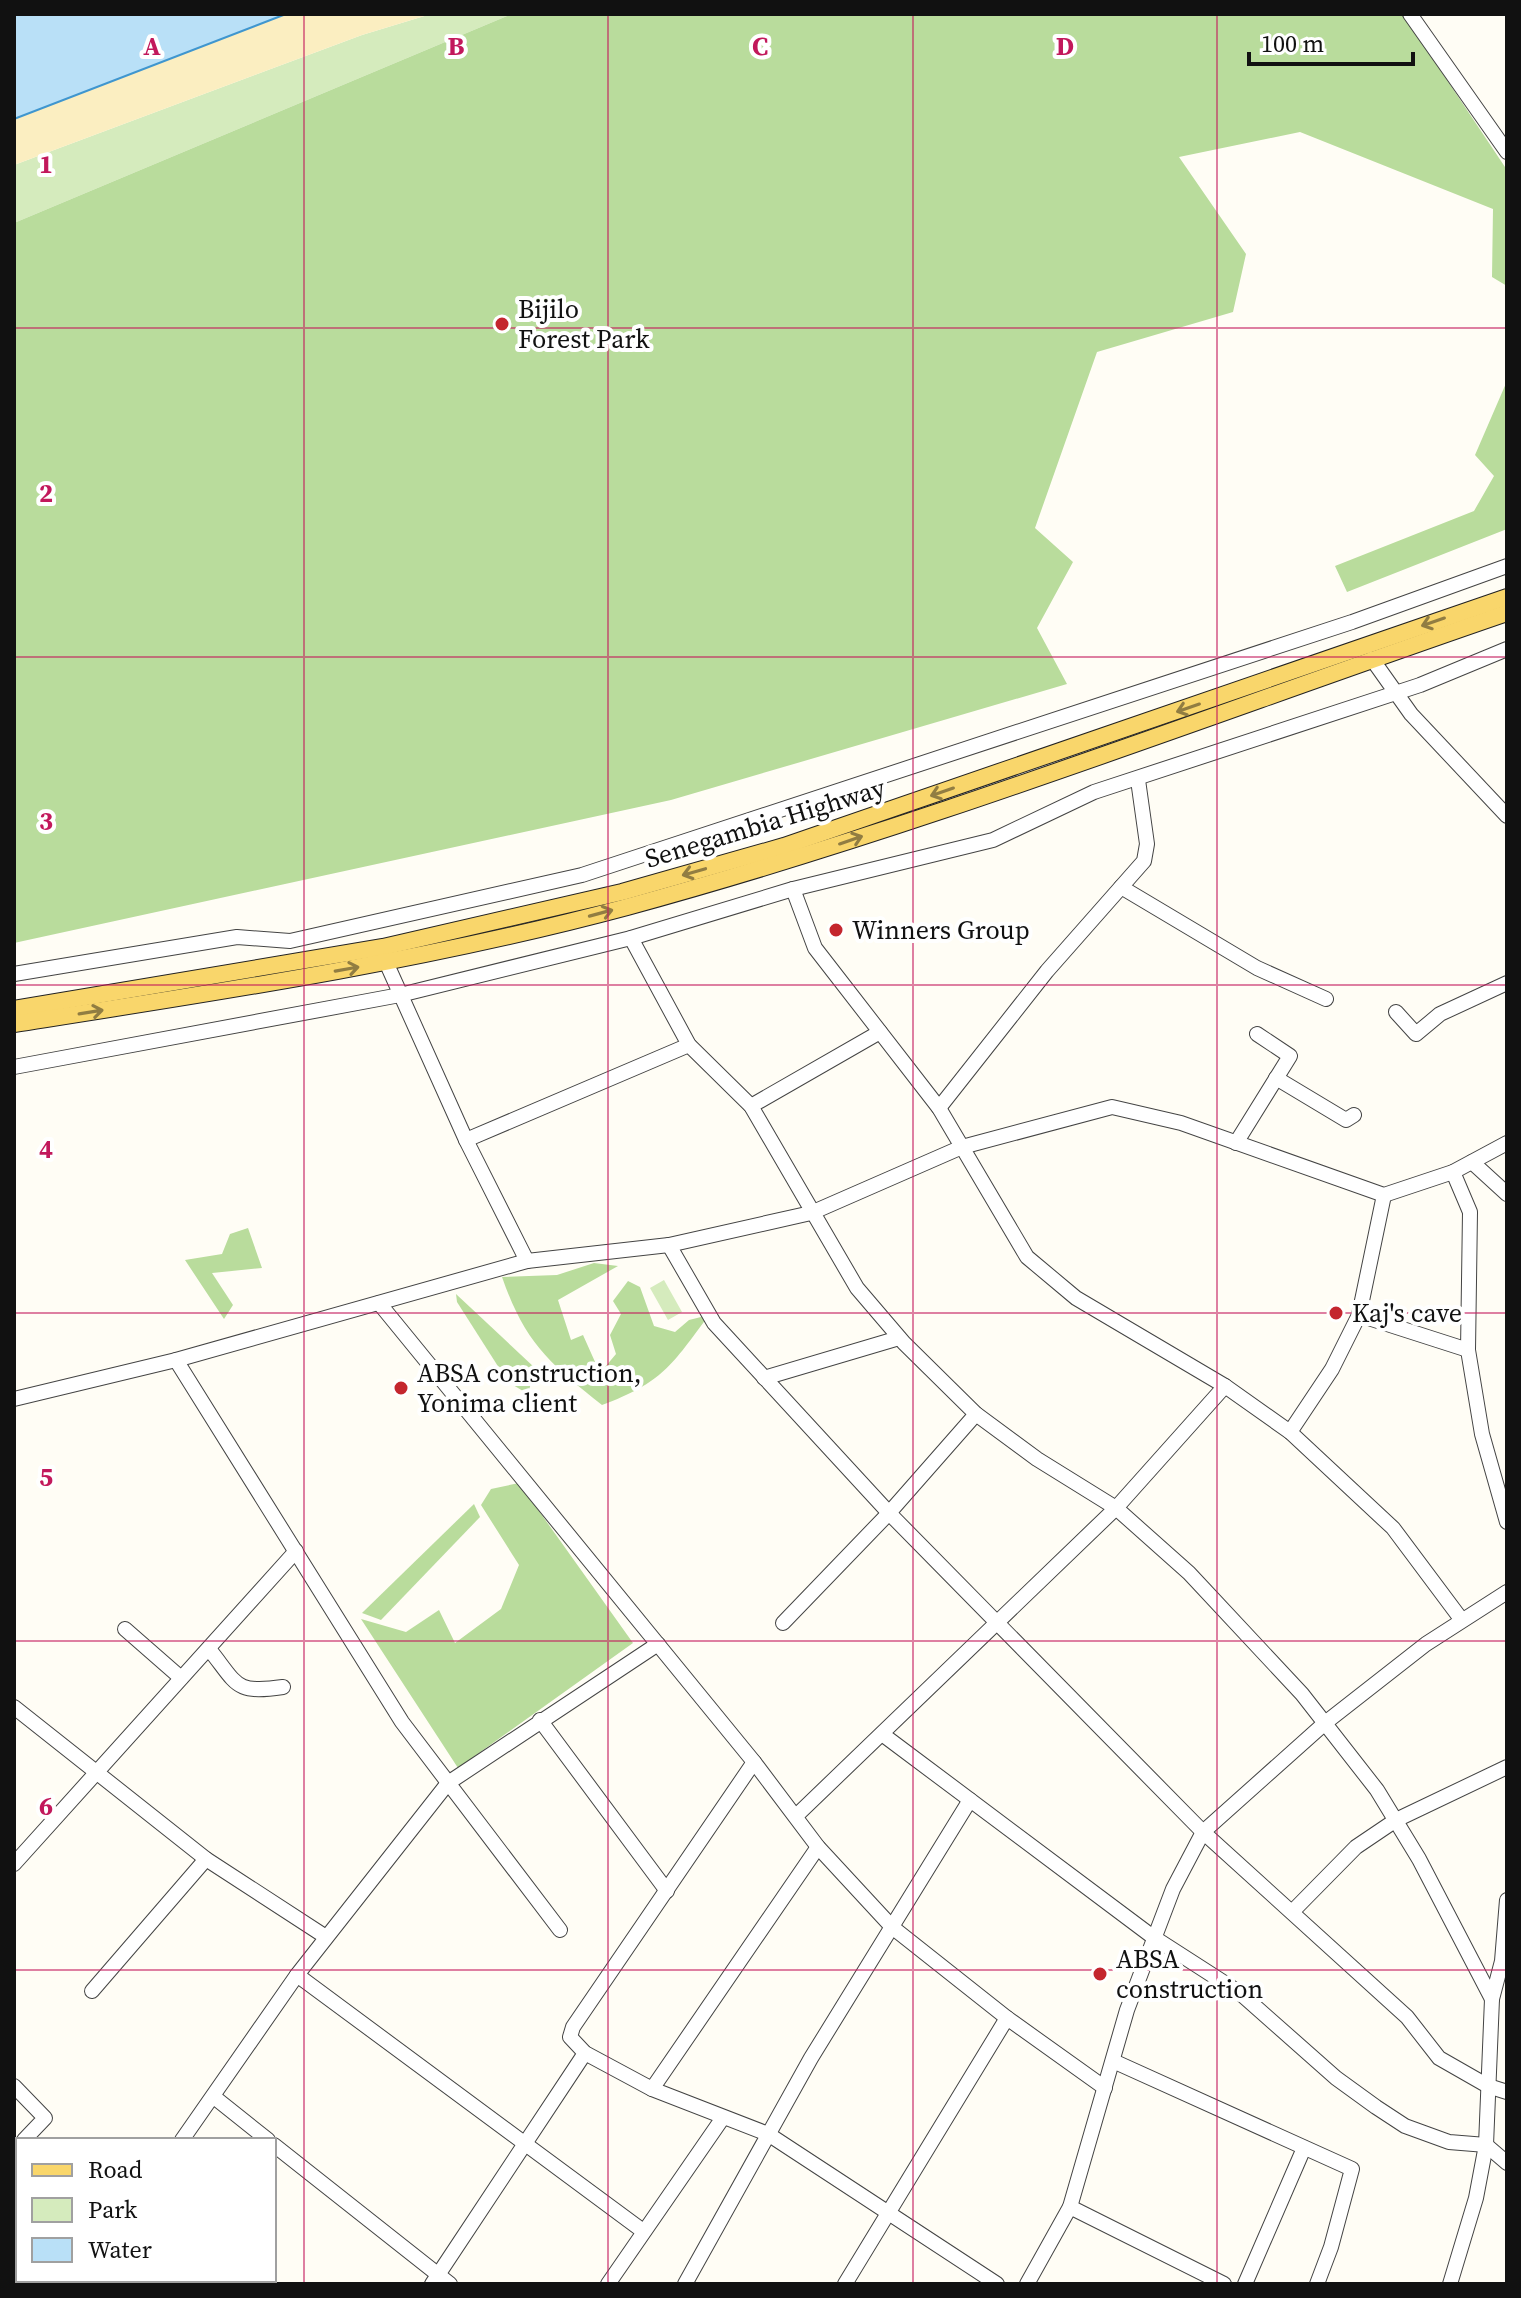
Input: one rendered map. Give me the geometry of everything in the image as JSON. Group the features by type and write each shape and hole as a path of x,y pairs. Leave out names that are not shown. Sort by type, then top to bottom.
{"main road":[{"name":"Senegambia Highway","path":"14,1009 383,947 636,888 784,846 1507,597"},
{"name":"Senegambia Highway","path":"14,1024 386,962 582,919 789,861 1507,613"}],"street":[{"path":"1410,14 1507,152"},
{"path":"14,974 237,937 290,941 582,875 1352,622 1507,566"},
{"path":"14,1067 400,995 631,938 793,889 993,840 1094,792 1420,685 1507,649"},
{"path":"1372,659 1393,692 1442,750 1507,816"},
{"path":"939,1108 1047,971 1144,861 1147,844 1138,780"},
{"path":"1121,887 1257,968 1326,999"},
{"path":"793,889 815,948 939,1108 1027,1257 1076,1298 1225,1386 1290,1432 1393,1528 1461,1619"},
{"path":"631,938 689,1045 751,1106 857,1288 899,1338 976,1414 1037,1459 1116,1508 1189,1573 1325,1723 1396,1820 1492,1999"},
{"path":"386,962 466,1140 527,1261"},
{"path":"1396,1012 1416,1034 1440,1014 1507,983"},
{"path":"751,1106 880,1032"},
{"path":"1236,1143 1290,1056 1257,1034"},
{"path":"466,1140 689,1045"},
{"path":"1276,1078 1346,1120 1354,1115"},
{"path":"14,1399 176,1360 527,1261 669,1245 811,1213 962,1147 1112,1107 1181,1123 1384,1195 1403,1192 1453,1172 1507,1143"},
{"path":"1472,1162 1507,1194"},
{"path":"1453,1172 1470,1212 1468,1350 1482,1434 1507,1522"},
{"path":"1290,1432 1332,1369 1359,1315 1384,1195"},
{"path":"669,1245 714,1323 764,1378 889,1513 1203,1832 1407,2017 1439,2058 1507,2095 1488,2118"},
{"path":"379,1303 754,1762 818,1847 892,1927 1007,2018 1105,2088"},
{"path":"1359,1315 1468,1350"},
{"path":"764,1378 899,1338"},
{"path":"176,1360 402,1722 560,1930"},
{"path":"796,1816 1116,1508 1225,1386"},
{"path":"783,1623 889,1513 976,1414"},
{"path":"14,1864 296,1551"},
{"path":"1027,2284 1070,2207 1153,1937 1203,1832 1325,1723 1461,1619 1507,1592"},
{"path":"125,1629 181,1678"},
{"path":"183,2138 297,1975 448,1783 658,1644"},
{"path":"209,1649 240,1688 253,1691 283,1687"},
{"path":"14,1707 206,1859 326,1937"},
{"path":"540,1720 667,1891"},
{"path":"882,1734 1153,1937 1240,1993 1336,2078 1405,2126 1449,2142 1486,2145 1507,2163"},
{"path":"754,1762 573,2027 570,2037 585,2053 652,2089 722,2119 768,2134 997,2284"},
{"path":"1292,1912 1356,1847 1396,1820 1507,1767"},
{"path":"685,2284 768,2134 970,1800"},
{"path":"652,2089 818,1847"},
{"path":"92,1991 206,1859"},
{"path":"1450,2284 1476,2198 1486,2145 1492,1999 1502,1961 1507,1900"},
{"path":"297,1975 643,2231"},
{"path":"845,2284 1007,2018"},
{"path":"276,2147 440,2281 585,2053"},
{"path":"1113,2061 1352,2169 1331,2247 1317,2284"},
{"path":"14,2086 45,2118 26,2138"},
{"path":"214,2097 265,2138"},
{"path":"608,2284 722,2119"},
{"path":"1245,2284 1304,2148"},
{"path":"1070,2207 1224,2284"}],"green space":[{"path":"431,14 512,14 14,223 14,165 362,35"},
{"name":"Bijilo Forest Park","path":"512,14 1403,14 1507,170 1507,286 1492,277 1493,209 1300,132 1179,157 1246,254 1233,312 1097,352 1035,528 1073,562 1037,628 1067,684 671,800 14,943 14,223"},
{"path":"1507,381 1507,529 1347,592 1335,566 1474,511 1494,476 1475,455"},
{"path":"248,1228 262,1268 212,1273 233,1305 224,1319 185,1260 222,1254 230,1234"},
{"path":"594,1263 618,1266 558,1300 571,1340 583,1335 600,1373 616,1354 610,1335 621,1314 613,1301 628,1281 640,1287 654,1326 675,1332 689,1320 709,1315 664,1370 639,1389 602,1405 567,1377 541,1350 520,1319 502,1277 557,1275"},
{"path":"664,1280 682,1312 668,1320 650,1288"},
{"path":"456,1294 535,1368 528,1394 508,1382 457,1302"},
{"path":"519,1483 633,1643 458,1768 361,1619 406,1632 439,1610 455,1643 501,1609 519,1565 481,1505 491,1489"},
{"path":"474,1504 480,1517 381,1620 362,1613"}],"sand":[{"path":"286,14 431,14 362,35 14,165 14,119"}],"water":[{"path":"14,14 286,14 14,119"}],"place":[{"name":"Bijilo Forest Park","path":"502,324"},
{"name":"Winners Group","path":"836,930"},
{"name":"Kaj's cave","path":"1336,1313"},
{"name":"ABSA construction, Yonima client","path":"401,1388"},
{"name":"ABSA construction","path":"1100,1974"}]}
